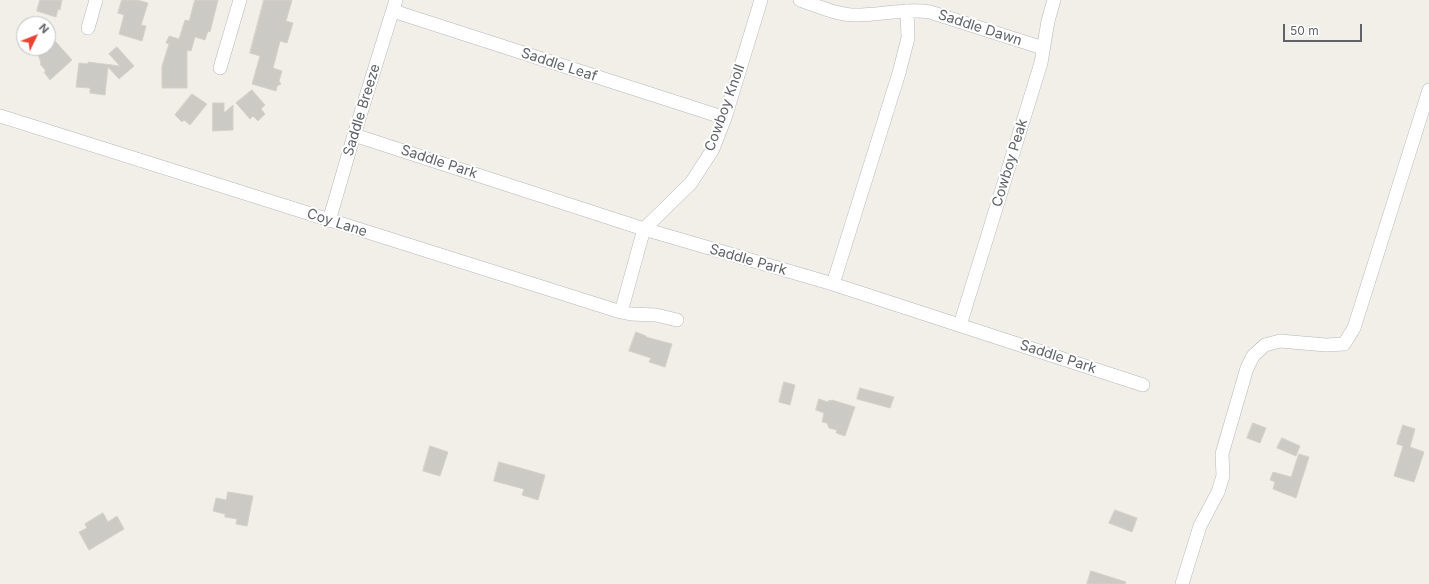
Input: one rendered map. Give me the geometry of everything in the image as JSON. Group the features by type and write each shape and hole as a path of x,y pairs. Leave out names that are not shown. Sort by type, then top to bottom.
{"street":[{"path":"88,28 96,0"},
{"path":"220,68 240,0"},
{"name":"Cowboy Knoll","path":"644,229 691,183 713,149 725,118 761,0"},
{"name":"Saddle Dawn","path":"800,0 845,14 857,15 919,10 930,12 1043,48"},
{"name":"Cowboy Peak","path":"960,325 1041,63 1048,22 1054,0"},
{"name":"Saddle Leaf","path":"394,6 725,118"},
{"name":"Saddle Breeze","path":"328,220 394,6"},
{"path":"833,284 899,73 908,38 907,11"},
{"path":"1182,584 1200,526 1218,492 1223,476 1222,454 1247,368 1253,356 1265,345 1280,342 1326,345 1344,344 1354,328 1429,90"},
{"name":"Coy Lane","path":"0,116 621,312 656,315 677,320"},
{"name":"Saddle Park","path":"354,135 644,229 833,284 1144,384"},
{"path":"621,312 644,229"}],"building":[{"path":"40,0 62,0 60,10 58,9 56,17 37,11"},
{"path":"122,0 137,0 148,3 141,25 146,26 142,41 119,34 124,15 118,13"},
{"path":"195,0 218,0 210,32 208,31 205,40 195,37 191,51 187,50 187,88 162,88 162,66 169,44 166,43 169,36 179,39 185,20 189,21"},
{"path":"264,0 292,0 286,21 293,23 287,43 280,41 273,68 282,71 279,81 281,84 277,86 276,91 252,84 260,56 250,53"},
{"path":"56,42 72,60 50,80 44,72 46,71 40,64 39,56 56,56"},
{"path":"117,47 134,66 119,79 108,67 105,95 90,93 90,88 76,87 79,63 88,64 88,62 120,66 109,54"},
{"path":"252,90 265,105 261,109 265,114 258,121 253,116 250,119 236,103"},
{"path":"192,94 207,104 190,125 184,120 182,122 175,115"},
{"path":"213,103 224,103 224,113 233,105 233,130 213,131"},
{"path":"636,332 646,337 672,344 665,367 649,362 651,358 629,351"},
{"path":"784,382 795,385 790,405 779,402"},
{"path":"860,388 894,397 890,408 857,399"},
{"path":"819,399 828,402 829,400 832,400 855,407 845,436 836,433 837,430 829,428 827,423 822,422 824,413 816,410"},
{"path":"1253,423 1266,428 1260,443 1247,438"},
{"path":"1403,425 1415,429 1410,447 1424,452 1414,482 1394,476 1403,446 1397,444"},
{"path":"1282,438 1300,446 1296,456 1277,448"},
{"path":"430,446 448,452 440,476 423,471"},
{"path":"1299,454 1309,457 1296,498 1273,489 1275,482 1270,480 1273,472 1291,477"},
{"path":"499,462 545,475 538,500 522,495 524,489 494,481"},
{"path":"228,492 253,496 247,526 236,524 237,519 225,517 225,514 213,511 216,498 226,500"},
{"path":"1115,510 1137,518 1132,532 1109,523"},
{"path":"103,513 108,522 117,516 124,529 89,550 79,532 87,528 85,524"},
{"path":"1091,571 1126,582 1125,584 1087,584"}]}
